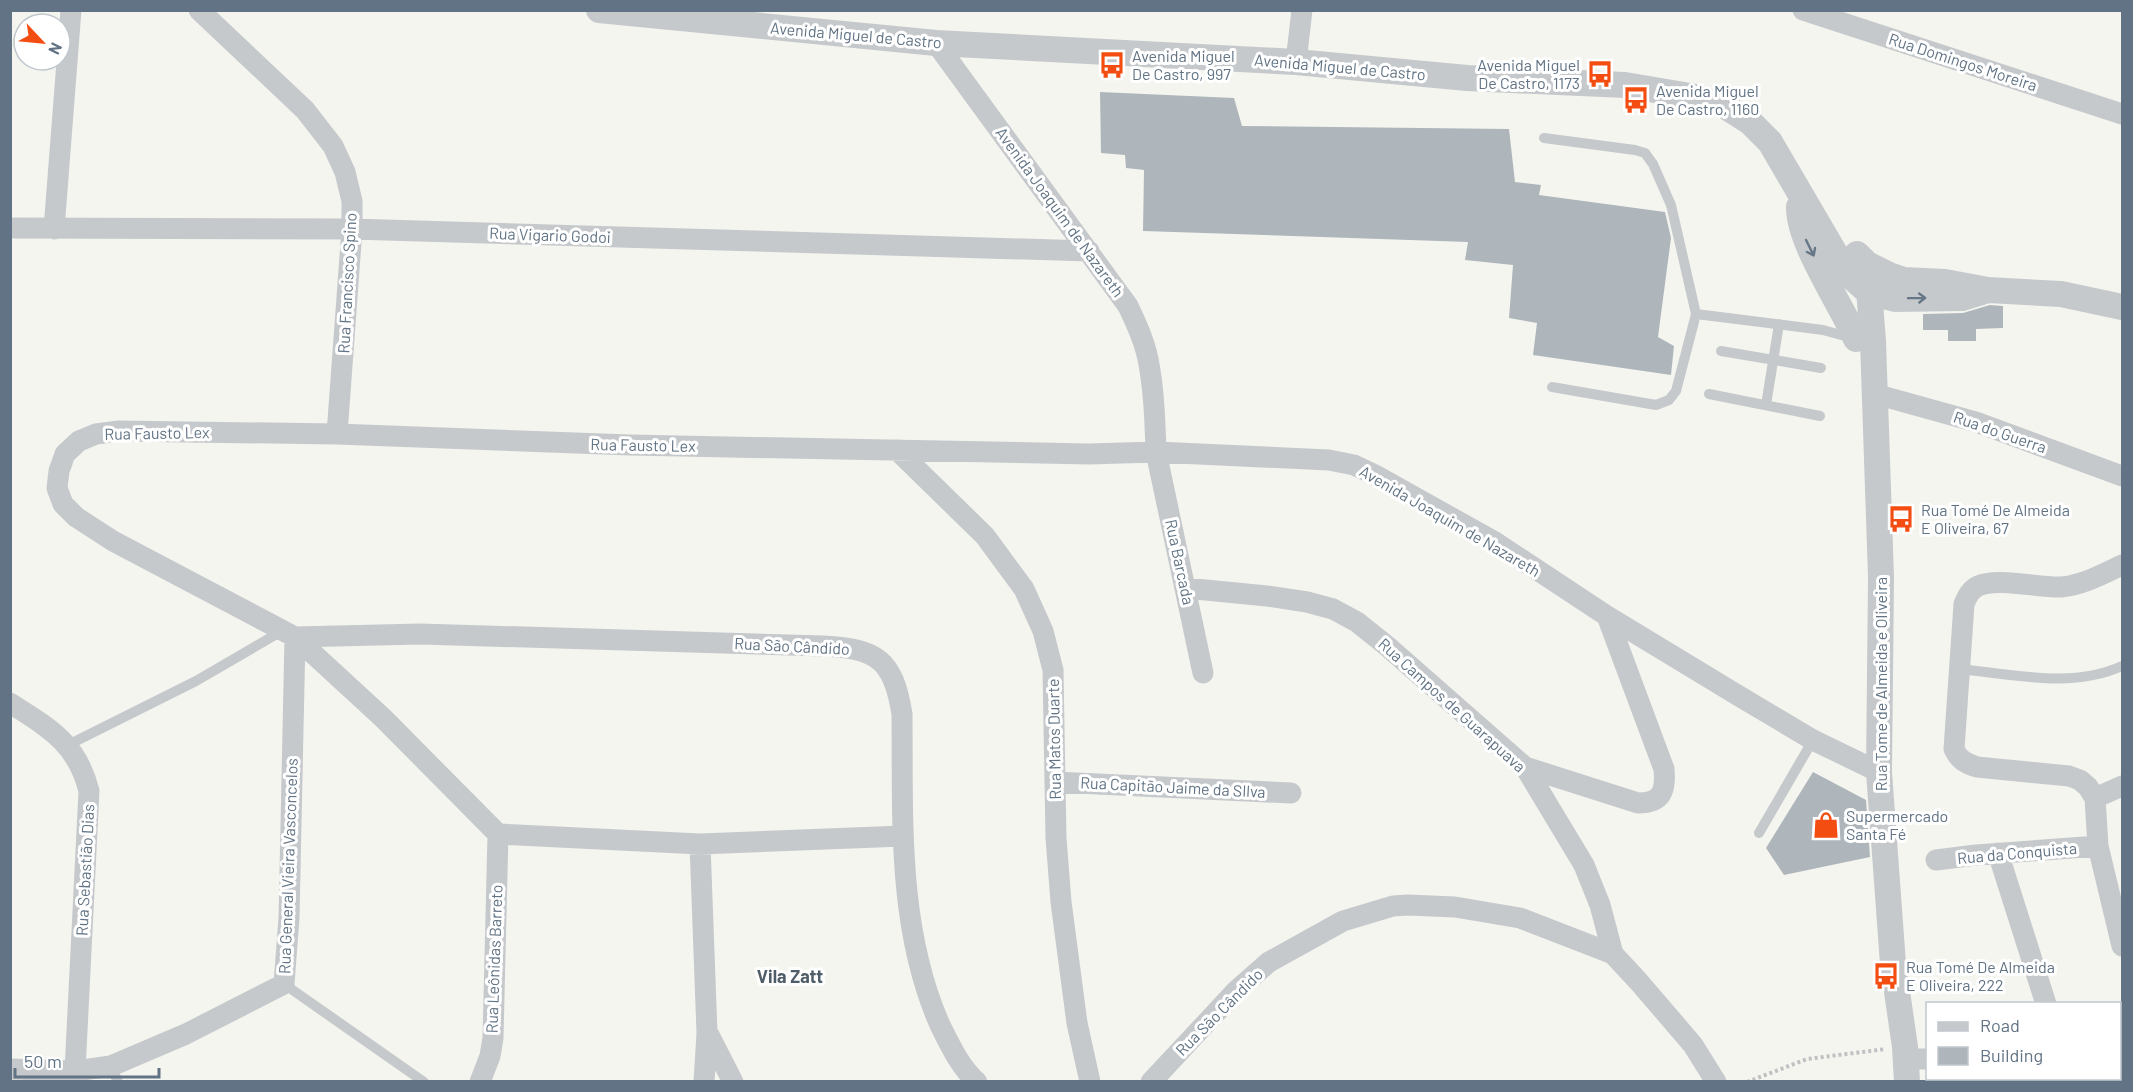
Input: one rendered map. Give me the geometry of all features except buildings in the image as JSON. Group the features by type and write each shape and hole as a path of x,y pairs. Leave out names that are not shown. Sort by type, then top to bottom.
{"street":[{"path":"54,229 71,10"},
{"name":"Rua Francisco Spino","path":"199,10 304,110 333,146 345,172 352,201 352,229 337,434"},
{"name":"Avenida Miguel de Castro","path":"600,10 936,43 1296,62 1467,78 1625,85 1696,96 1725,106 1750,122 1770,142 1797,186 1856,268 1904,280 1945,282 1988,290 2061,294 2122,307"},
{"path":"1296,62 1302,10"},
{"name":"Rua Domingos Moreira","path":"1803,10 2122,114"},
{"name":"Avenida Joaquim de Nazareth","path":"936,43 1128,306 1148,357 1156,452 1329,460 1354,465 1494,542 1607,616 1813,740 1879,772"},
{"path":"1797,186 1798,218 1806,240 1856,339"},
{"name":"Avenida Miguel de Castro","path":"1797,186 1821,208 1848,245 1856,268"},
{"name":"Rua Vigario Godoi","path":"10,228 352,229 1089,251"},
{"name":"Rua Tome de Almeida e Oliveira","path":"1856,268 1868,292 1873,341 1881,577 1879,772 1893,963 1911,1062"},
{"name":"Rua Tome de Almeida e Oliveira","path":"1856,268 1856,339 1861,361 1875,393"},
{"name":"Avenida Miguel de Castro","path":"1868,292 1895,299 1962,298 1988,290"},
{"name":"Rua do Guerra","path":"1875,393 1976,422 2122,476"},
{"name":"Rua Fausto Lex","path":"498,834 383,718 288,634 94,530 76,517 63,504 57,488 59,471 66,454 79,441 96,434 118,431 337,434 630,446 1089,454 1156,452"},
{"name":"Rua Matos Duarte","path":"897,450 985,536 1024,589 1043,631 1053,670 1056,838 1061,902 1077,1023 1090,1082"},
{"name":"Rua Barcada","path":"1156,452 1203,673"},
{"path":"2122,565 2085,582 2061,587 1993,583 1977,586 1968,594 1964,604 1954,749 1958,757 1966,764 2069,776 2080,780 2088,787 2095,798 2098,846 2122,946"},
{"name":"Rua Campos de Guarapuava","path":"1185,588 1267,596 1307,602 1333,609 1357,622 1387,646 1525,767 1584,866 1600,906 1612,954"},
{"path":"1525,767 1638,803 1648,803 1663,793 1664,770 1607,616"},
{"name":"Rua São Cândido","path":"288,634 420,634 812,646 864,651 874,656 894,680 902,714 905,875 914,940 930,1001 952,1052 978,1082"},
{"name":"Rua General Vieira Vasconcelos","path":"10,1069 115,1074 186,1034 284,984 289,918 288,634"},
{"name":"Rua Sebastião Dias","path":"10,703 50,729 68,746 79,761 89,791 75,1071"},
{"name":"Rua Capitão Jaime da SIlva","path":"1055,782 1291,793"},
{"path":"2095,798 2122,786"},
{"path":"498,834 700,844 903,836"},
{"name":"Rua Leônidas Barreto","path":"480,1082 490,1056 493,1038 498,834"},
{"path":"700,844 707,1033 704,1082"},
{"name":"Rua da Conquista","path":"1936,860 2098,846"},
{"path":"1998,853 2045,1002"},
{"name":"Rua São Cândido","path":"1151,1082 1236,991 1269,962 1342,921 1393,906 1430,905 1520,918 1612,954 1640,982 1693,1045 1716,1082"},
{"path":"707,1033 734,1082"}],"lane":[{"path":"1544,138 1645,153 1653,164 1674,212 1696,314 1676,391 1668,400 1656,405 1552,387"},
{"path":"1696,314 1823,330 1856,339"},
{"path":"1766,405 1779,324"},
{"path":"1721,351 1821,368"},
{"path":"1708,394 1820,416"},
{"path":"68,746 288,634"},
{"path":"1959,669 2082,678 2106,674 2122,666"},
{"path":"1759,833 1813,740"},
{"path":"284,984 424,1082"}],"path":[{"path":"1747,1082 1807,1059 1911,1062"}],"place":[{"name":"Avenida Miguel De Castro, 997","path":"1112,65"},
{"name":"Avenida Miguel De Castro, 1173","path":"1600,74"},
{"name":"Avenida Miguel De Castro, 1160","path":"1636,100"},
{"name":"Rua Tomé De Almeida E Oliveira, 67","path":"1901,519"},
{"name":"Supermercado Santa Fé","path":"1826,825"},
{"name":"Rua Tomé De Almeida E Oliveira, 222","path":"1886,976"}],"district":[{"name":"Vila Zatt","path":"790,977"}]}
